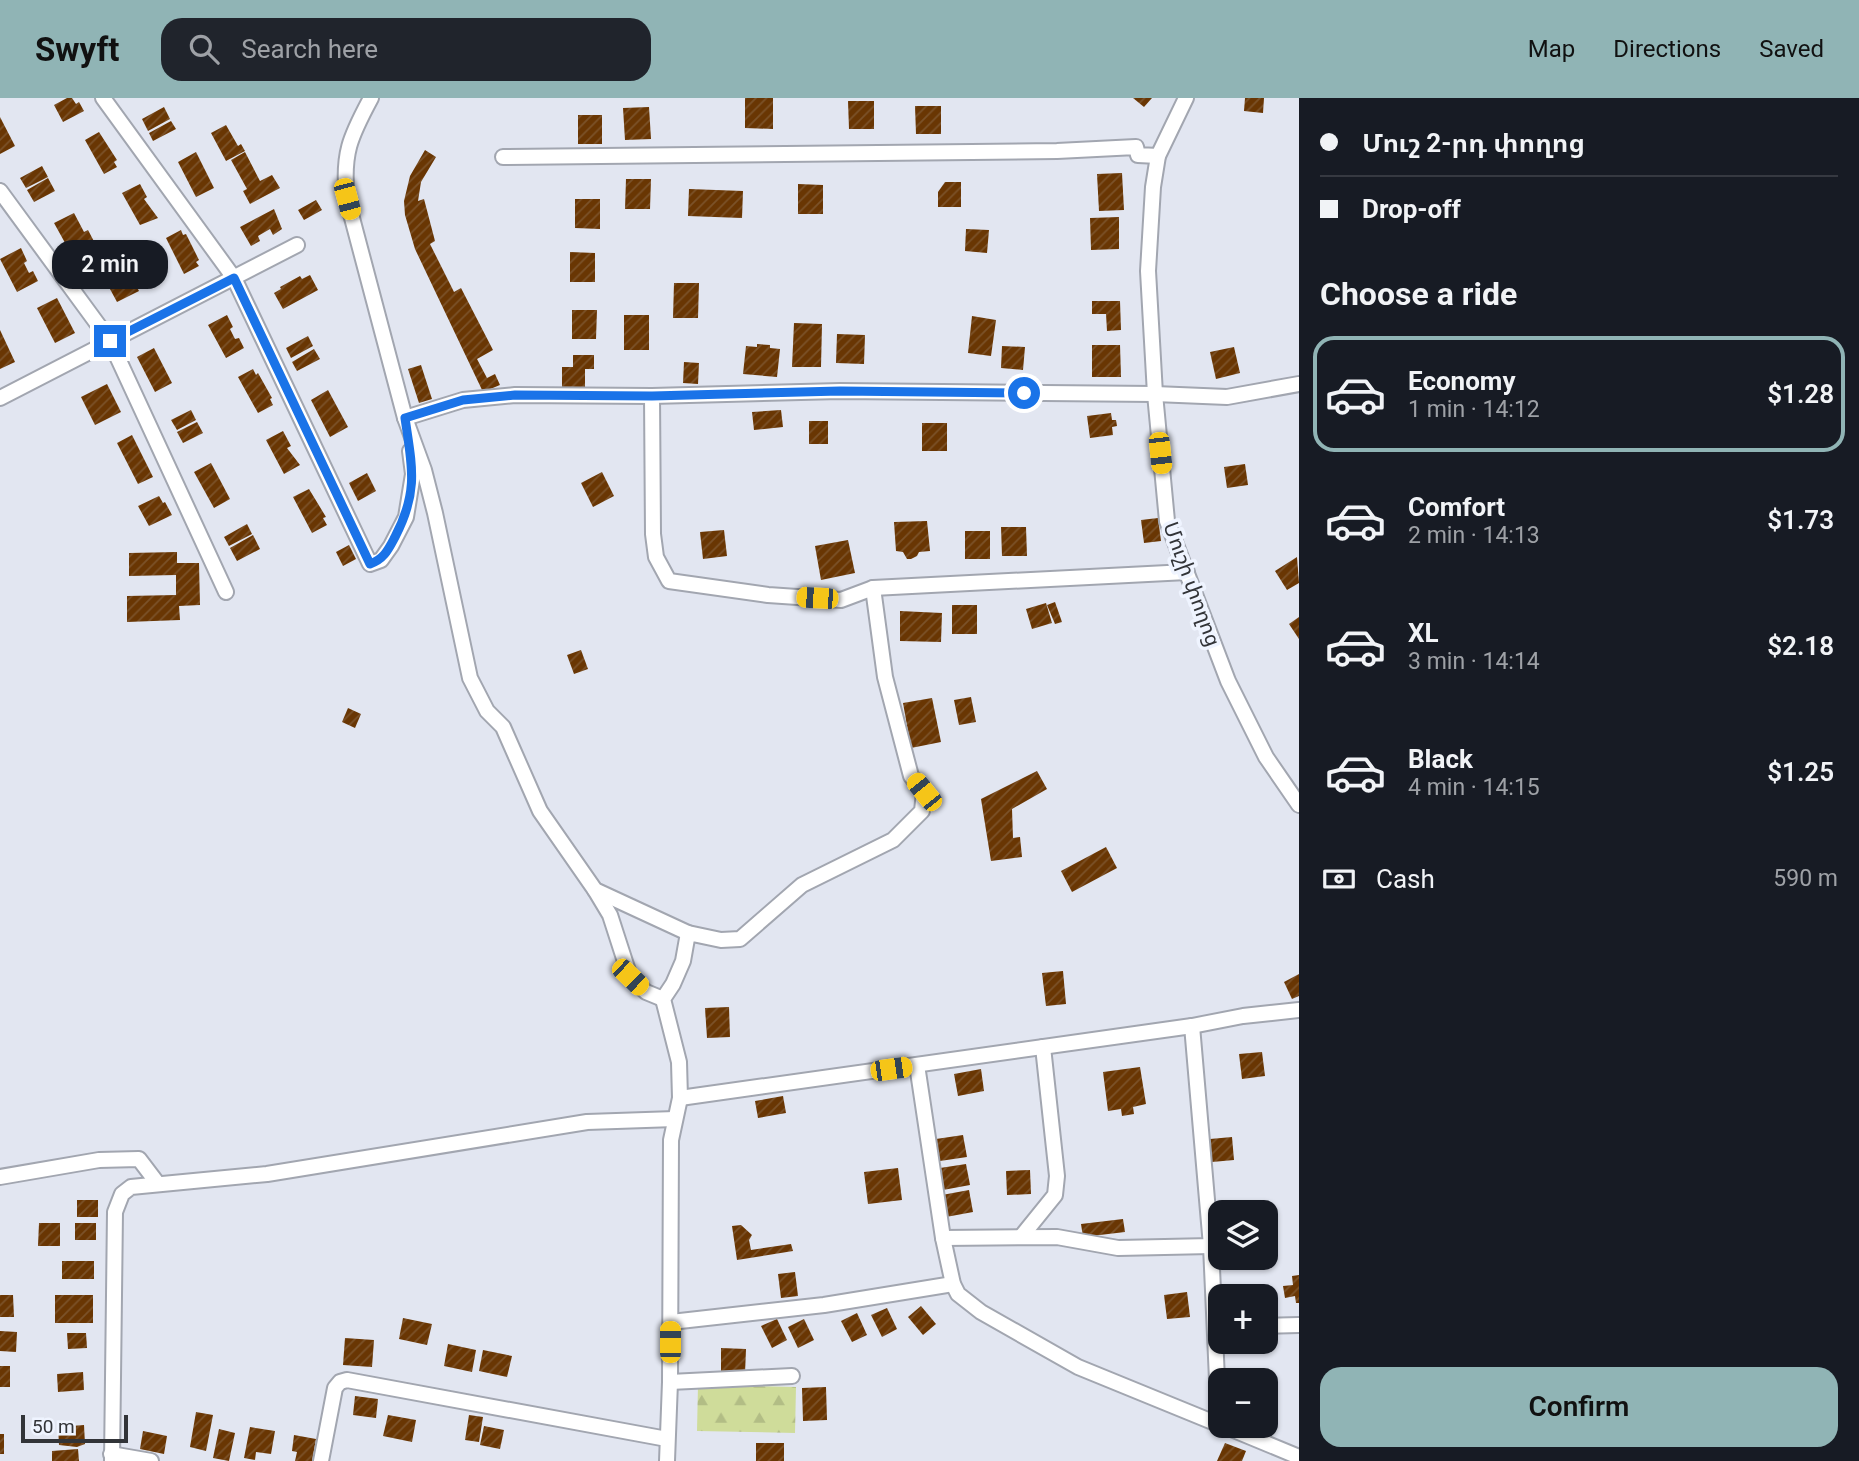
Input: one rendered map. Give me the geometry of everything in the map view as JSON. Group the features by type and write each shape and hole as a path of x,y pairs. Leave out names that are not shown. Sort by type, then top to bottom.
{"street":[{"path":"103,98 234,278 370,564 381,560 391,546 409,503 413,474 405,418"},
{"path":"371,98 346,150 344,178 347,199 405,418 424,470 470,678 487,711 503,727 540,811 610,915 630,977 646,992 663,999"},
{"name":"Մուշի փողոց","path":"1186,98 1158,156 1153,187 1148,271 1155,394 1167,522 1228,681 1266,757 1299,805"},
{"path":"503,157 1057,151 1136,146 1138,155 1158,156"},
{"path":"0,191 110,341 226,592"},
{"path":"0,398 297,246"},
{"path":"405,418 463,400 515,395 652,396 840,391 1227,397 1299,384"},
{"path":"652,396 653,534 656,557 669,581 768,595 841,600 873,588 1187,572"},
{"path":"595,890 688,933 721,940 740,939 802,886 894,840 922,811 924,792 911,776 886,677 873,588"},
{"path":"667,1461 671,1140 680,1098 679,1062 663,999 683,961 688,933"},
{"path":"680,1098 1299,1010"},
{"path":"1192,1026 1208,1211"},
{"path":"1021,1237 1055,1195 1057,1177 1043,1047"},
{"path":"917,1065 943,1238 958,1294 981,1312 1078,1367 1208,1420"},
{"path":"151,1461 112,1457 115,1212 122,1194 131,1187 267,1174 587,1122 675,1119"},
{"path":"0,1177 99,1160 139,1159 158,1184"},
{"path":"943,1238 1057,1237 1118,1248 1208,1246"},
{"path":"670,1322 824,1305 953,1283"},
{"path":"1278,1326 1299,1325"},
{"path":"670,1382 792,1376"},
{"path":"321,1461 335,1388 340,1382 347,1380 667,1438"},
{"path":"1253,1438 1299,1457"}],"green space":[{"path":"698,1385 796,1387 795,1433 697,1431"}],"building":[{"path":"72,98 76,104 79,102 84,111 63,122 54,105"},
{"path":"745,98 773,98 773,129 745,128"},
{"path":"1133,98 1152,98 1144,107"},
{"path":"1245,98 1264,98 1263,113 1244,111"},
{"path":"848,101 874,101 874,129 849,129"},
{"path":"915,106 941,106 941,134 916,134"},
{"path":"164,107 170,119 148,131 142,119"},
{"path":"649,107 651,139 625,140 623,108"},
{"path":"578,115 602,115 602,144 578,144"},
{"path":"0,117 15,146 0,154"},
{"path":"171,121 176,129 153,141 149,133"},
{"path":"226,125 238,146 241,144 245,151 226,161 211,133"},
{"path":"99,132 117,160 114,162 117,167 104,174 85,140"},
{"path":"425,150 436,157 421,182 418,201 424,199 435,241 430,244 454,292 461,288 493,350 477,359 487,378 495,374 500,385 483,392 415,249 405,215 404,201 410,176"},
{"path":"196,152 214,188 196,197 178,162"},
{"path":"245,152 260,181 272,175 280,188 250,204 243,191 247,189 231,160"},
{"path":"42,166 48,177 26,188 20,178"},
{"path":"1122,173 1124,210 1099,211 1097,174"},
{"path":"48,178 55,191 34,202 27,190"},
{"path":"626,179 651,179 650,209 625,209"},
{"path":"945,182 961,182 961,207 938,207 938,192"},
{"path":"140,184 147,197 144,199 158,218 140,225 122,193"},
{"path":"798,184 823,185 823,214 798,214"},
{"path":"689,189 743,191 742,218 688,216"},
{"path":"575,199 600,199 600,229 575,228"},
{"path":"316,200 322,210 304,220 298,210"},
{"path":"274,209 282,229 273,235 270,229 258,236 260,241 251,246 240,227"},
{"path":"74,213 84,232 88,230 98,249 74,259 54,223"},
{"path":"1119,217 1119,249 1091,250 1090,218"},
{"path":"966,229 989,230 987,253 965,251"},
{"path":"181,230 183,235 186,234 199,260 196,262 199,266 184,274 166,238"},
{"path":"21,248 29,273 33,271 38,281 17,292 0,259"},
{"path":"570,252 595,253 595,282 570,282"},
{"path":"125,266 132,279 122,285 133,280 139,291 117,302 104,278"},
{"path":"310,275 318,290 283,309 274,293 300,276 302,279"},
{"path":"674,283 699,283 698,318 673,318"},
{"path":"57,298 75,333 55,343 37,308"},
{"path":"1092,301 1120,301 1121,330 1107,331 1106,314 1092,314"},
{"path":"572,310 597,310 596,339 572,339"},
{"path":"227,315 235,339 239,338 244,348 226,358 208,325"},
{"path":"624,315 649,315 649,350 624,350"},
{"path":"972,316 996,320 991,356 968,353"},
{"path":"794,323 822,324 821,367 792,367"},
{"path":"0,330 15,362 0,369"},
{"path":"837,334 865,335 864,364 836,363"},
{"path":"308,336 313,346 291,358 286,348"},
{"path":"757,344 780,349 777,377 743,374 746,346 757,347"},
{"path":"1092,345 1120,345 1121,377 1092,377"},
{"path":"1002,346 1025,347 1023,370 1001,368"},
{"path":"1234,347 1240,373 1216,379 1210,352"},
{"path":"154,348 172,383 155,392 137,357"},
{"path":"314,349 320,359 297,371 292,362"},
{"path":"573,355 594,355 594,369 585,369 585,388 562,388 562,367 573,367"},
{"path":"684,362 699,363 698,384 683,383"},
{"path":"421,365 432,399 419,403 408,369"},
{"path":"253,369 272,398 270,399 273,405 258,413 238,377"},
{"path":"107,384 121,412 95,425 81,397"},
{"path":"328,390 348,427 330,437 311,400"},
{"path":"191,410 196,420 177,430 171,420"},
{"path":"781,410 783,427 754,430 752,412"},
{"path":"1111,413 1117,426 1112,427 1113,435 1090,438 1087,416"},
{"path":"809,421 828,421 828,444 809,444"},
{"path":"197,422 203,433 183,443 177,432"},
{"path":"922,423 947,423 947,451 922,451"},
{"path":"283,431 291,446 287,448 300,465 284,474 266,440"},
{"path":"132,435 153,477 138,484 117,443"},
{"path":"211,463 230,499 214,508 194,472"},
{"path":"1245,464 1248,485 1227,488 1224,467"},
{"path":"602,472 614,496 593,507 581,483"},
{"path":"367,473 376,491 358,501 349,483"},
{"path":"309,489 326,517 323,518 327,525 312,533 293,497"},
{"path":"159,496 172,515 149,526 138,506"},
{"path":"1158,518 1161,541 1144,543 1141,520"},
{"path":"927,521 930,551 919,552 917,556 907,559 903,552 896,551 894,522"},
{"path":"247,524 252,534 229,546 224,537"},
{"path":"1001,527 1026,527 1027,556 1002,556"},
{"path":"724,530 727,556 703,559 700,532"},
{"path":"965,531 990,531 990,559 965,559"},
{"path":"253,535 260,549 237,561 230,548"},
{"path":"848,540 855,573 821,580 815,546"},
{"path":"349,545 356,559 343,566 336,552"},
{"path":"177,552 177,563 199,563 200,605 179,606 180,620 127,622 127,596 176,595 176,575 129,576 129,553"},
{"path":"1297,557 1299,583 1287,590 1275,571"},
{"path":"1055,602 1062,622 1055,624 1047,605"},
{"path":"1046,603 1052,623 1032,629 1026,609"},
{"path":"952,605 977,605 977,634 952,634"},
{"path":"900,611 942,613 941,642 900,641"},
{"path":"1299,617 1299,639 1289,624"},
{"path":"581,650 588,669 574,674 567,655"},
{"path":"971,697 976,722 959,725 954,700"},
{"path":"932,698 941,742 911,748 903,703"},
{"path":"348,708 361,714 355,728 342,722"},
{"path":"1037,771 1047,789 1012,809 1013,838 1020,837 1022,857 991,861 981,799"},
{"path":"1106,847 1117,868 1072,892 1061,871"},
{"path":"1063,971 1066,1004 1046,1006 1042,973"},
{"path":"1299,974 1299,996 1292,999 1284,982"},
{"path":"729,1007 730,1037 707,1038 705,1008"},
{"path":"1262,1052 1265,1076 1242,1079 1239,1054"},
{"path":"1140,1067 1146,1104 1133,1107 1134,1114 1122,1116 1121,1109 1108,1111 1103,1072"},
{"path":"981,1069 984,1091 958,1096 954,1074"},
{"path":"783,1096 786,1113 758,1118 755,1101"},
{"path":"963,1135 967,1157 940,1161 936,1139"},
{"path":"1232,1137 1234,1160 1212,1162 1210,1139"},
{"path":"966,1164 970,1185 943,1190 940,1168"},
{"path":"898,1168 902,1200 868,1204 864,1172"},
{"path":"1030,1170 1031,1194 1007,1195 1006,1171"},
{"path":"969,1190 973,1212 946,1217 942,1195"},
{"path":"77,1200 98,1200 98,1217 77,1217"},
{"path":"1123,1219 1125,1232 1083,1237 1081,1224"},
{"path":"39,1223 60,1223 60,1246 38,1246"},
{"path":"75,1223 96,1223 96,1240 75,1240"},
{"path":"741,1225 752,1235 749,1240 751,1250 791,1244 793,1251 737,1260 732,1226"},
{"path":"62,1261 94,1261 94,1279 62,1279"},
{"path":"795,1272 798,1296 781,1298 778,1274"},
{"path":"1299,1275 1299,1303 1296,1303 1295,1296 1285,1298 1283,1286 1293,1285 1292,1276"},
{"path":"1187,1292 1190,1317 1167,1319 1164,1295"},
{"path":"0,1295 13,1295 14,1317 0,1317"},
{"path":"55,1295 93,1295 93,1323 55,1323"},
{"path":"921,1306 936,1324 923,1335 908,1317"},
{"path":"887,1308 897,1329 882,1337 871,1315"},
{"path":"857,1313 867,1335 852,1342 841,1321"},
{"path":"403,1318 432,1324 427,1345 399,1339"},
{"path":"777,1319 787,1340 772,1348 761,1326"},
{"path":"804,1319 814,1340 798,1348 788,1327"},
{"path":"0,1331 17,1332 16,1352 0,1351"},
{"path":"67,1333 86,1333 87,1348 68,1349"},
{"path":"345,1338 374,1340 372,1367 343,1365"},
{"path":"448,1344 476,1350 472,1372 444,1366"},
{"path":"721,1348 746,1349 745,1374 721,1374"},
{"path":"483,1350 512,1356 507,1377 479,1371"},
{"path":"0,1366 10,1366 10,1387 0,1387"},
{"path":"83,1372 84,1390 58,1392 57,1374"},
{"path":"826,1387 827,1420 803,1421 802,1388"},
{"path":"355,1396 378,1399 376,1418 353,1415"},
{"path":"196,1412 213,1415 206,1451 190,1447"},
{"path":"388,1415 416,1420 412,1442 383,1436"},
{"path":"469,1415 483,1417 479,1442 465,1440"},
{"path":"84,1425 85,1444 77,1447 59,1445 58,1427"},
{"path":"484,1426 504,1430 500,1449 480,1445"},
{"path":"250,1427 275,1431 271,1454 256,1452 255,1460 244,1458"},
{"path":"219,1429 235,1433 229,1461 213,1458"},
{"path":"143,1431 167,1436 164,1454 140,1449"},
{"path":"0,1434 4,1434 4,1454 0,1454"},
{"path":"294,1435 316,1439 312,1461 295,1461 297,1452 292,1451"},
{"path":"756,1443 784,1443 784,1461 756,1461"},
{"path":"1225,1443 1246,1451 1242,1461 1217,1461"},
{"path":"78,1449 79,1461 52,1461 52,1451"}],"route":[{"path":"110,341 234,278 370,564 381,560 391,546 409,503 413,474 405,418 463,400 515,395 652,396 840,391 1024,393"}]}
